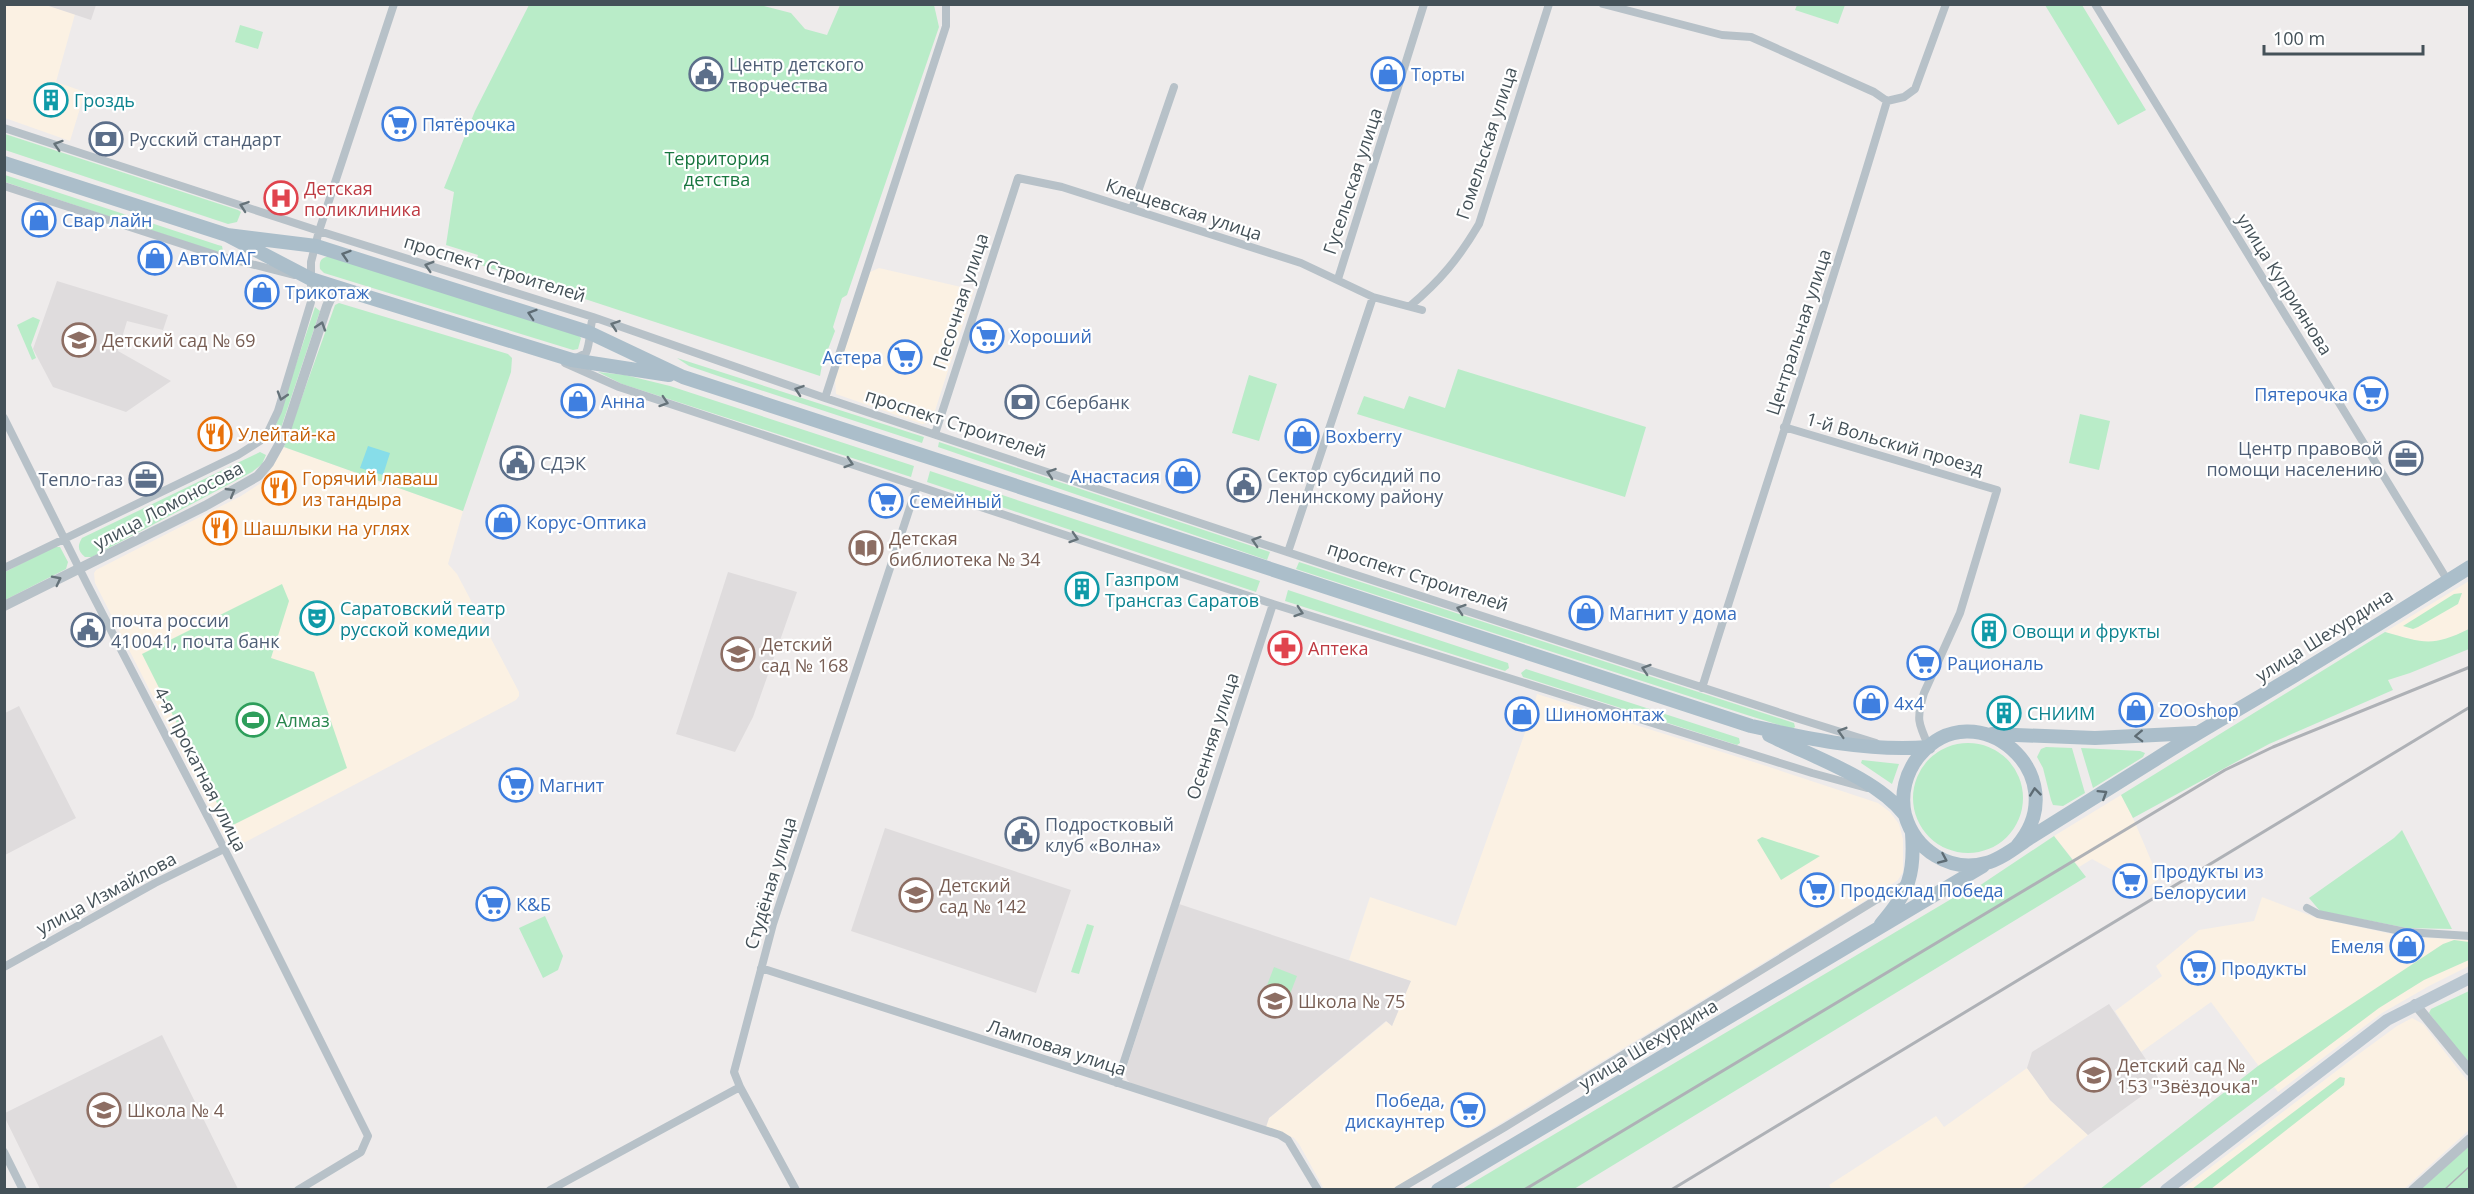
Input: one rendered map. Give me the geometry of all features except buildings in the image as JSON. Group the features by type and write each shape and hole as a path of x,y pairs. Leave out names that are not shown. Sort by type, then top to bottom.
{"main road":[{"name":"проспект Строителей","path":"4,163 226,235 311,279 338,288 572,360 683,377"},
{"name":"проспект Строителей","path":"226,235 316,246 588,332 683,377 1751,726 1845,744 1898,749 1929,747"},
{"name":"улица Шехурдина","path":"2017,846 2103,794 2197,732 2281,684 2469,567"},
{"name":"проспект Строителей","path":"1751,726 1878,791 1893,801 1905,815"},
{"name":"улица Шехурдина","path":"1988,734 2095,738 2197,732"},
{"path":"1955,734 1988,734 2015,750 2026,764 2033,780 2036,798 2034,815 2028,832 2017,846 1988,863 1970,866 1946,861 1927,850 1912,833 1905,815 1904,794 1908,774 1920,755 1929,747 1955,734"},
{"name":"улица Шехурдина","path":"1876,930 1910,881 1914,855 1912,833"},
{"name":"улица Шехурдина","path":"1438,1190 1988,863"},
{"path":"2166,1190 2387,1020 2469,978"}],"street":[{"name":"улица Ломоносова","path":"4,568 238,456 260,441 269,429 278,411 311,302 311,262 319,231 394,4"},
{"path":"825,399 946,26 946,4"},
{"name":"Гусельская улица","path":"1373,297 1338,279 1424,4"},
{"name":"Гомельская улица","path":"1410,306 1437,284 1462,254 1479,224 1520,91 1550,4"},
{"path":"1603,4 1722,35 1751,37 1887,100 1904,97 1915,89 1946,4"},
{"name":"улица Куприянова","path":"2095,4 2448,581"},
{"path":"1132,209 1174,87"},
{"name":"Центральная улица","path":"1702,688 1841,257 1887,100"},
{"name":"проспект Строителей","path":"4,128 319,231 593,317 825,399 1702,688 1898,749"},
{"name":"Клещевская улица","path":"1018,178 1039,181 1132,209 1301,263 1338,279"},
{"name":"Песочная улица","path":"934,434 1018,178"},
{"name":"проспект Строителей","path":"4,186 216,255 311,279"},
{"name":"улица Ломоносова","path":"4,606 206,507 258,476 269,463 284,436 327,306 338,288"},
{"path":"1288,552 1373,297 1422,310"},
{"path":"572,360 586,353 590,342 588,332 593,317"},
{"name":"проспект Строителей","path":"532,349 620,387 1273,604 1801,770 1878,791"},
{"name":"4-я Прокатная улица","path":"4,418 368,1136 361,1152 298,1190"},
{"name":"1-й Вольский проезд","path":"1784,428 1997,490 1960,613 1924,693 1920,707 1918,722 1929,747"},
{"name":"Студёная улица","path":"740,1087 734,1072 761,968 917,486"},
{"name":"Осенняя улица","path":"1117,1083 1273,604"},
{"name":"улица Измайлова","path":"4,967 224,849"},
{"path":"1398,1190 1910,881"},
{"path":"2307,908 2318,914 2395,930 2469,936"},
{"name":"Ламповая улица","path":"761,968 1280,1136 1287,1140 1318,1190"},
{"path":"2415,1004 2469,1071"},
{"path":"550,1190 740,1087 796,1190"},
{"path":"2414,1190 2469,1139"},
{"path":"4,1152 23,1190"}],"shaded area":[{"path":"5,5 46,5 75,14 56,82 85,92 70,141 5,118"},
{"path":"46,5 96,5 91,20"},
{"path":"879,268 974,290 932,420 928,423 922,424 836,394 835,379 870,272"},
{"name":"Детский сад № 69","path":"57,281 168,315 163,330 127,321 118,351 171,381 126,412 53,387 33,349"},
{"path":"284,447 463,511 448,564 457,574 519,692 519,696 516,700 234,848 229,846 95,583 94,573 241,496 264,481"},
{"name":"Детский сад № 168","path":"728,572 797,592 753,717 735,752 676,734"},
{"path":"2469,581 2469,629 2445,641 2423,643 2385,632"},
{"path":"1537,694 1878,803 1890,812 1899,824 1903,839 1903,872 1898,880 1889,886 1393,1189 1324,1189 1294,1138 1266,1127 1269,1118 1387,1021 1392,1026 1410,981 1349,960 1370,897 1456,926"},
{"path":"19,706 76,818 5,855 5,713"},
{"path":"2121,795 2159,879 2144,889 2142,886 2133,892 2123,876 2092,859 2079,867 2054,836"},
{"path":"885,828 1071,890 1036,993 851,931"},
{"path":"2262,897 2317,918 2406,937 2469,940 2469,966 2382,1013 2278,1092 2211,1002 2141,1052 2115,1011 2162,976 2156,966 2199,930 2254,921"},
{"name":"Школа № 75","path":"1179,904 1411,981 1392,1026 1386,1021 1269,1118 1266,1127 1132,1084 1127,1080 1125,1072"},
{"name":"Детский сад № 153 \"Звёздочка\"","path":"2109,1004 2161,1082 2088,1135 2050,1100 2027,1068 2032,1052"},
{"path":"2412,1018 2423,1024 2469,1083 2469,1130 2404,1189 2181,1190 2352,1059 2397,1026"},
{"name":"Школа № 4","path":"162,1035 238,1189 40,1189 5,1118 5,1113"},
{"path":"2027,1068 2050,1100 2088,1135 2021,1189 1832,1190 1829,1185 1936,1116 1944,1127"}],"green space":[{"path":"1797,4 1845,5 1838,24 1795,10"},
{"name":"Территория детства","path":"529,5 760,5 791,13 805,29 827,35 840,5 934,5 939,27 847,295 842,298 833,327 835,331 820,376 475,263 478,255 446,245 454,192 444,188 475,111"},
{"path":"2045,5 2082,5 2146,110 2118,125"},
{"path":"240,25 263,32 258,49 235,42"},
{"path":"5,134 241,212 237,222 228,224 5,150"},
{"path":"5,175 222,246 223,251 220,253 5,182"},
{"path":"329,256 577,334 581,338 578,349 573,350 324,273 320,269 320,262"},
{"path":"339,303 508,354 512,358 511,372 463,511 284,447 335,305"},
{"path":"315,307 320,311 282,425 279,433 276,434 274,431"},
{"path":"33,317 40,320 31,345 36,358 32,360 17,325"},
{"path":"677,358 924,437 922,443 689,366"},
{"path":"1458,369 1646,427 1625,497 1357,414 1364,396 1404,409 1409,396 1445,408"},
{"path":"598,372 625,375 670,386 914,466 911,477 622,384"},
{"path":"1249,375 1277,384 1259,441 1232,433"},
{"path":"2080,414 2110,421 2099,470 2069,463"},
{"path":"939,442 1270,552 1267,560 938,447"},
{"path":"260,452 266,455 262,464 252,472 92,557 85,557 80,550 79,544 82,538"},
{"path":"930,471 1260,581 1256,592 927,482"},
{"path":"54,547 60,547 68,562 66,569 5,600 5,572"},
{"path":"1299,562 1794,723 1795,727 1792,729 1747,715 1296,569"},
{"name":"Алмаз","path":"282,584 289,601 271,658 314,672 347,768 229,827 142,654"},
{"path":"1288,590 1508,663 1509,668 1505,671 1285,601"},
{"path":"2462,593 2458,604 2418,627 2413,629 2403,626 2454,594"},
{"path":"2469,629 2469,649 2388,680 2393,690 2269,744 2133,818 2121,795 2385,632 2419,641 2436,641"},
{"path":"1526,669 1739,738 1740,743 1737,745 1523,677 1521,673"},
{"path":"1968,743 1989,747 2007,759 2019,777 2023,798 2019,819 2007,837 1989,849 1968,853 1947,849 1929,837 1917,819 1913,798 1917,777 1929,759 1947,747"},
{"path":"2046,747 2072,748 2085,793 2063,806 2053,805 2043,768 2037,757 2041,749"},
{"path":"2081,748 2145,753 2143,757 2093,788"},
{"path":"1862,760 1899,764 1892,784 1861,763"},
{"path":"2402,830 2452,929 2407,928 2320,911 2309,898"},
{"path":"2054,836 2086,877 1574,1189 1462,1189 1963,892 1973,890"},
{"path":"1762,837 1820,856 1781,880 1757,840"},
{"path":"545,916 563,956 558,970 543,978 519,928"},
{"path":"1087,924 1094,926 1079,974 1071,972"},
{"path":"2454,940 2469,942 2469,960 2424,980 2379,1008 2138,1189 2100,1189 2258,1066 2443,944"},
{"path":"1274,967 1297,976 1282,1015 1259,1006"},
{"path":"2469,991 2469,1065 2429,1013 2431,1009"},
{"path":"2340,1077 2345,1078 2344,1085 2211,1189 2192,1189"},
{"path":"2469,1146 2469,1189 2421,1189"}],"water":[{"path":"368,446 390,453 383,475 360,468"}],"tram line":[{"path":"2444,1190 2470,1166"}],"railway":[{"path":"1524,1190 2225,770 2273,747 2470,667"},
{"path":"1671,1190 2470,707"}],"place":[{"name":"Центр детского творчества","path":"706,74"},
{"name":"Торты","path":"1388,74"},
{"name":"Гроздь","path":"51,100"},
{"name":"Пятёрочка","path":"399,124"},
{"name":"Русский стандарт","path":"106,139"},
{"name":"Детская поликлиника","path":"281,198"},
{"name":"Свар лайн","path":"39,220"},
{"name":"АвтоМАГ","path":"155,258"},
{"name":"Трикотаж","path":"262,292"},
{"name":"Хороший","path":"987,336"},
{"name":"Детский сад № 69","path":"79,340"},
{"name":"Астера","path":"905,357"},
{"name":"Пятерочка","path":"2371,394"},
{"name":"Анна","path":"578,401"},
{"name":"Сбербанк","path":"1022,402"},
{"name":"Улейтай-ка","path":"215,434"},
{"name":"Boxberry","path":"1302,436"},
{"name":"Центр правовой помощи населению","path":"2406,458"},
{"name":"СДЭК","path":"517,463"},
{"name":"Анастасия","path":"1183,476"},
{"name":"Тепло-газ","path":"146,479"},
{"name":"Сектор субсидий по Ленинскому району","path":"1244,485"},
{"name":"Горячий лаваш из тандыра","path":"279,488"},
{"name":"Семейный","path":"886,501"},
{"name":"Корус-Оптика","path":"503,522"},
{"name":"Шашлыки на углях","path":"220,528"},
{"name":"Детская библиотека № 34","path":"866,548"},
{"name":"Газпром Трансгаз Саратов","path":"1082,589"},
{"name":"Магнит у дома","path":"1586,613"},
{"name":"Саратовский театр русской комедии","path":"317,618"},
{"name":"почта россии 410041, почта банк","path":"88,630"},
{"name":"Овощи и фрукты","path":"1989,631"},
{"name":"Аптека","path":"1285,648"},
{"name":"Детский сад № 168","path":"738,654"},
{"name":"Рациональ","path":"1924,663"},
{"name":"4x4","path":"1871,703"},
{"name":"ZOOshop","path":"2136,710"},
{"name":"СНИИМ","path":"2004,713"},
{"name":"Шиномонтаж","path":"1522,714"},
{"name":"Алмаз","path":"253,720"},
{"name":"Магнит","path":"516,785"},
{"name":"Подростковый клуб «Волна»","path":"1022,834"},
{"name":"Продукты из Белорусии","path":"2130,881"},
{"name":"Продсклад Победа","path":"1817,890"},
{"name":"Детский сад № 142","path":"916,895"},
{"name":"К&Б","path":"493,904"},
{"name":"Емеля","path":"2407,946"},
{"name":"Продукты","path":"2198,968"},
{"name":"Школа № 75","path":"1275,1001"},
{"name":"Детский сад № 153 \"Звёздочка\"","path":"2094,1075"},
{"name":"Школа № 4","path":"104,1110"},
{"name":"Победа, дискаунтер","path":"1468,1110"}]}
